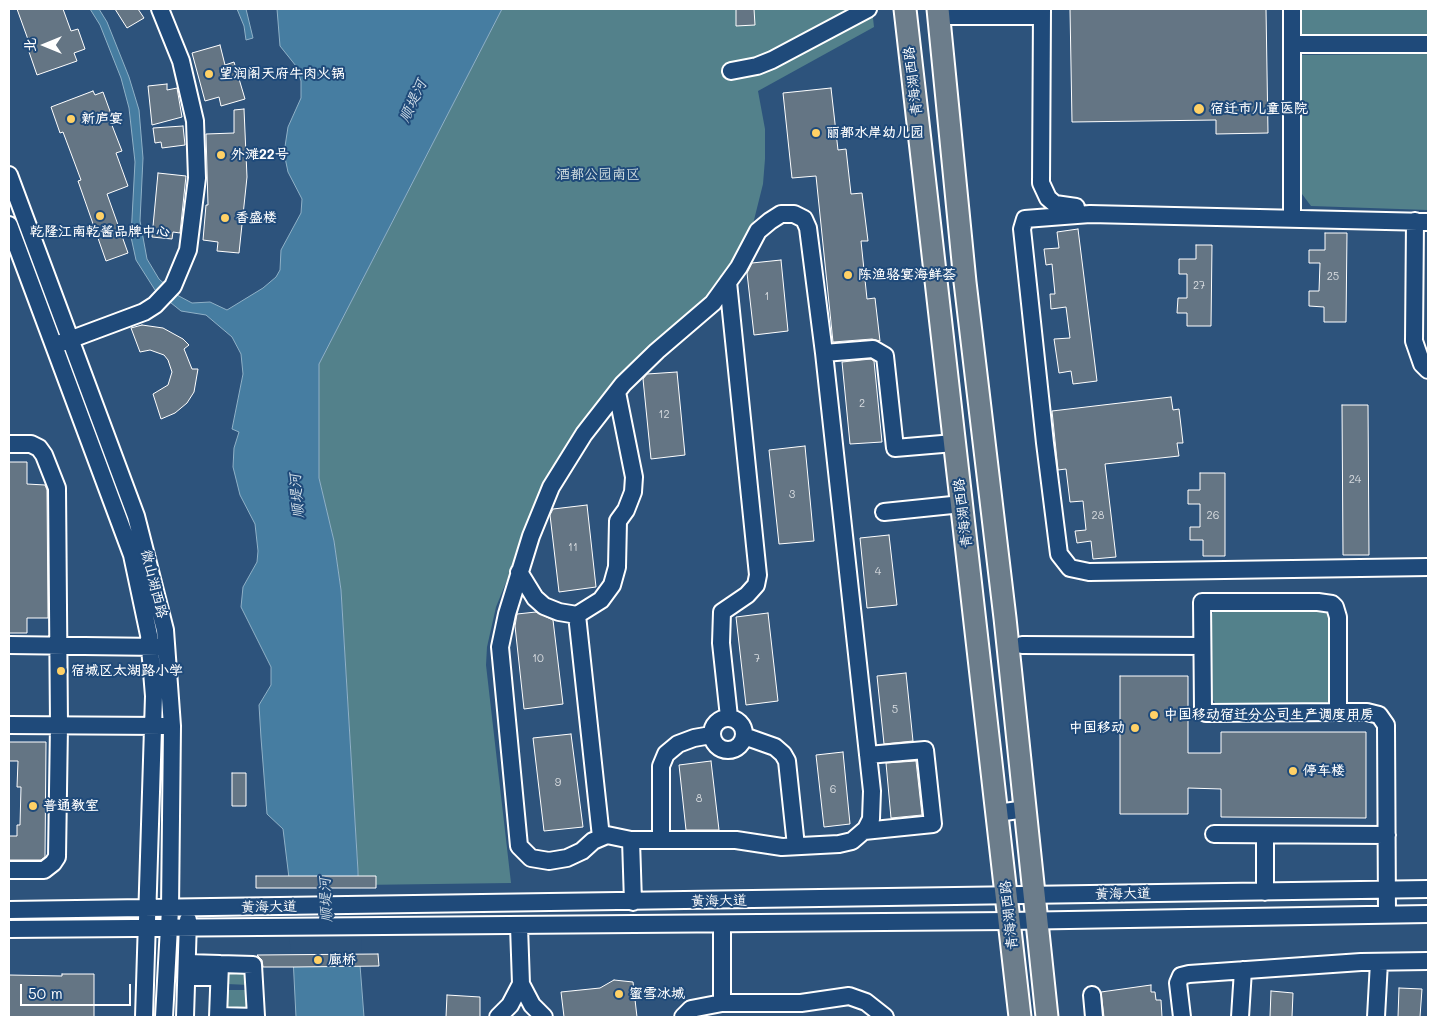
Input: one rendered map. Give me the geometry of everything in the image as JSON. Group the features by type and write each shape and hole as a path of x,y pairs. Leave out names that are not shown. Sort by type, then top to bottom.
{"main road":[{"name":"青海湖西路","path":"905,9 1020,1017"},
{"name":"青海湖西路","path":"939,12 965,282 1036,896 1043,1017"}],"street":[{"path":"54,346 144,312 158,302 178,277 188,250 195,200 195,121 182,61 160,9"},
{"path":"730,71 757,66 772,60 868,9"},
{"path":"1292,9 1292,214"},
{"path":"939,12 1042,13 1041,183 1048,198 1064,207 1424,220"},
{"path":"1292,44 1428,44"},
{"name":"微山湖西路","path":"9,175 136,516 165,630 158,647 154,696 144,1017"},
{"path":"780,214 794,214 804,219 808,228 824,353 868,755 873,806 871,819 864,831 852,841 839,844 771,846 736,840 631,840 616,835 601,838 568,858 549,861 531,858 519,846 500,647 519,572 551,487 579,440 617,392 657,351 714,303 758,231 780,214"},
{"path":"1424,220 1090,214 1025,219 1022,228 1044,443 1059,554 1070,568 1089,572 1428,566"},
{"path":"1424,220 1414,341 1422,364 1428,370"},
{"name":"微山湖西路","path":"9,225 132,555 158,647 172,726 170,909 164,1017"},
{"path":"728,282 758,574 756,585 747,595 722,612 721,643 729,718"},
{"path":"824,353 873,348 885,356 895,448 954,443"},
{"path":"519,572 535,598 544,606 559,612 577,614 601,600 612,585 617,567 618,521 626,510 633,492 634,477 617,392"},
{"path":"9,444 30,444 39,448 44,455 56,488 59,725 57,857 44,870 9,870"},
{"path":"884,512 962,504"},
{"path":"1338,712 1338,618 1335,607 1332,604 1318,602 1202,602 1203,709 1206,713 1338,712 1373,713 1382,718 1386,725 1387,914"},
{"path":"577,614 601,838"},
{"path":"9,645 158,647"},
{"path":"1022,646 1202,646"},
{"path":"729,718 738,721 744,736 743,741 736,749 725,750 716,745 712,730 718,721 729,718"},
{"path":"9,725 172,726"},
{"path":"661,840 660,766 666,754 678,744 694,738 712,735"},
{"path":"744,736 775,746 787,761 796,846"},
{"path":"864,831 934,824 925,750 868,755"},
{"path":"997,813 1026,809"},
{"path":"1214,834 1387,835"},
{"path":"1265,835 1265,892"},
{"path":"631,840 633,902"},
{"name":"黄海大道","path":"9,910 188,909 1428,889"},
{"path":"185,1017 188,909"},
{"name":"黄海大道","path":"9,929 1009,921 1428,914"},
{"path":"722,924 722,1003"},
{"path":"519,926 521,984 532,1005 544,1017"},
{"path":"1182,1017 1178,983 1181,976 1243,970 1428,961"},
{"path":"1376,1017 1379,962"},
{"path":"187,970 220,971 253,965 256,1016 218,1017 220,971"},
{"path":"1240,1017 1243,970"},
{"path":"498,1017 510,1005 521,984"},
{"path":"1092,995 1094,1017"},
{"path":"682,1017 691,1009 722,1003 801,1003 849,996 873,1006 885,1017"}],"green space":[{"name":"酒都公园南区","path":"502,9 872,9 874,27 758,91 765,129 765,159 763,184 751,232 710,299 626,373 542,494 496,607 487,647 486,665 511,883 359,885 341,590 334,541 319,478 319,364"},
{"path":"1302,9 1428,9 1428,38 1302,38"},
{"path":"1428,54 1428,210 1311,206 1302,194 1302,55"},
{"path":"1216,609 1324,610 1330,617 1331,623 1331,696 1328,702 1324,704 1219,705 1215,703 1209,694 1209,617"},
{"path":"227,970 249,970 249,985 227,984"},
{"path":"227,990 249,990 250,1010 226,1010"}],"water":[{"name":"顺堤河","path":"90,9 99,9 107,22 129,77 139,110 143,158 140,221 147,259 159,279 177,295 192,303 210,302 227,310 263,288 276,277 280,270 281,250 301,213 302,199 288,172 284,153 288,127 301,98 301,81 296,66 280,46 277,9 502,9 319,364 319,478 334,541 341,590 358,871 360,965 364,1017 296,1017 289,878 283,829 267,814 261,738 259,705 271,685 271,667 241,607 243,587 257,562 258,551 255,524 240,495 233,467 234,448 239,432 232,429 243,374 241,354 232,337 206,315 181,311 155,290 136,260 131,237 135,162 129,108 121,78 100,25"},
{"path":"237,9 246,9 253,38 246,40 244,26"}],"pier":[{"path":"287,876 361,876 362,966 291,967"}],"building":[{"path":"17,9 63,9 71,31 78,29 85,49 74,53 77,61 37,75 27,46 30,45"},
{"path":"115,9 138,9 144,18 127,28"},
{"path":"736,9 754,9 755,25 736,26"},
{"path":"1070,9 1266,9 1268,133 1216,134 1216,120 1072,122"},
{"path":"220,45 225,65 234,62 245,99 221,106 219,97 205,101 192,53"},
{"path":"167,84 167,90 177,88 182,117 152,125 148,86"},
{"path":"831,88 838,150 846,149 851,194 862,193 868,241 861,241 867,299 875,298 880,341 872,339 833,342 816,176 792,178 783,93"},
{"path":"93,91 95,95 103,92 111,114 108,115 122,151 116,153 128,186 107,194 128,253 106,261 78,181 81,180 63,132 60,133 51,107"},
{"path":"244,109 247,177 239,253 217,251 218,242 203,240 206,205 208,205 206,134 234,133 234,110"},
{"path":"183,126 185,145 162,148 161,142 155,143 153,128"},
{"path":"158,173 186,176 180,233 173,232 172,239 152,237"},
{"path":"1078,229 1097,381 1073,384 1071,371 1059,373 1054,339 1070,338 1066,307 1051,309 1050,294 1055,294 1052,264 1046,265 1044,249 1059,248 1057,232"},
{"path":"1325,233 1347,233 1346,322 1324,322 1324,307 1309,306 1309,291 1319,291 1320,263 1309,263 1309,250 1325,250"},
{"path":"1196,245 1212,245 1211,326 1187,326 1187,313 1177,313 1178,298 1187,298 1187,274 1179,274 1179,259 1196,259"},
{"path":"781,260 788,331 754,335 747,273 752,263"},
{"path":"142,325 163,328 183,339 189,345 184,349 192,369 198,369 194,392 187,403 175,413 161,419 153,394 168,385 172,372 164,355 150,350 140,352 131,328"},
{"path":"871,359 874,361 882,442 850,444 842,362"},
{"path":"677,372 685,455 651,459 643,379 647,374"},
{"path":"1171,397 1173,410 1179,409 1183,443 1177,443 1179,456 1105,464 1116,557 1093,559 1091,541 1077,543 1075,531 1086,530 1083,501 1070,502 1066,469 1058,470 1052,411"},
{"path":"1342,405 1368,405 1369,555 1343,555"},
{"path":"805,446 814,541 779,544 769,450"},
{"path":"9,462 27,462 27,484 45,485 47,490 48,618 27,618 27,633 9,633"},
{"path":"1200,473 1225,473 1225,556 1203,556 1203,540 1190,540 1190,527 1200,527 1200,504 1188,504 1188,490 1200,490"},
{"path":"587,505 596,587 559,592 550,515 553,509"},
{"path":"889,535 897,605 867,608 860,538"},
{"path":"536,612 553,620 563,704 524,709 515,626 517,614"},
{"path":"768,613 778,701 746,705 736,617"},
{"path":"906,673 913,741 884,744 877,676"},
{"path":"1120,676 1188,676 1188,753 1221,753 1221,732 1366,732 1366,818 1221,817 1221,789 1188,788 1188,814 1120,814"},
{"path":"571,734 583,827 544,831 533,738"},
{"name":"普通教室","path":"9,742 46,742 45,857 41,860 9,860 9,836 17,836 17,825 20,825 21,787 17,787 18,761 9,761"},
{"path":"843,752 850,824 824,827 816,755"},
{"path":"711,761 719,830 686,830 679,765"},
{"path":"916,761 922,815 891,818 886,763"},
{"path":"232,773 246,773 246,806 232,806"},
{"path":"256,876 376,876 376,888 256,888"},
{"name":"廊桥","path":"378,954 379,966 294,967 263,967 262,960 257,955"},
{"path":"62,974 94,974 94,1017 9,1017 9,975 62,976"},
{"path":"614,980 633,982 637,1017 564,1017 561,992 600,988"},
{"path":"1151,985 1151,992 1155,992 1156,1000 1161,1000 1162,1017 1104,1017 1101,992"},
{"path":"1399,988 1422,989 1420,1017 1398,1017"},
{"path":"1271,991 1293,993 1292,1017 1270,1017"},
{"path":"447,995 480,997 480,1017 446,1017"}],"place":[{"name":"望润阁天府牛肉火锅","path":"209,74"},
{"name":"宿迁市儿童医院","path":"1199,109"},
{"name":"新庐宴","path":"71,119"},
{"name":"丽都水岸幼儿园","path":"816,133"},
{"name":"外滩22号","path":"221,155"},
{"name":"乾隆江南乾酱品牌中心","path":"100,216"},
{"name":"香盛楼","path":"225,218"},
{"name":"陈渔骆宴海鲜荟","path":"848,275"},
{"name":"宿城区太湖路小学","path":"61,671"},
{"name":"中国移动宿迁分公司生产调度用房","path":"1154,715"},
{"name":"中国移动","path":"1135,728"},
{"name":"停车楼","path":"1293,771"},
{"name":"普通教室","path":"33,806"},
{"name":"廊桥","path":"318,960"},
{"name":"蜜雪冰城","path":"619,994"}]}
